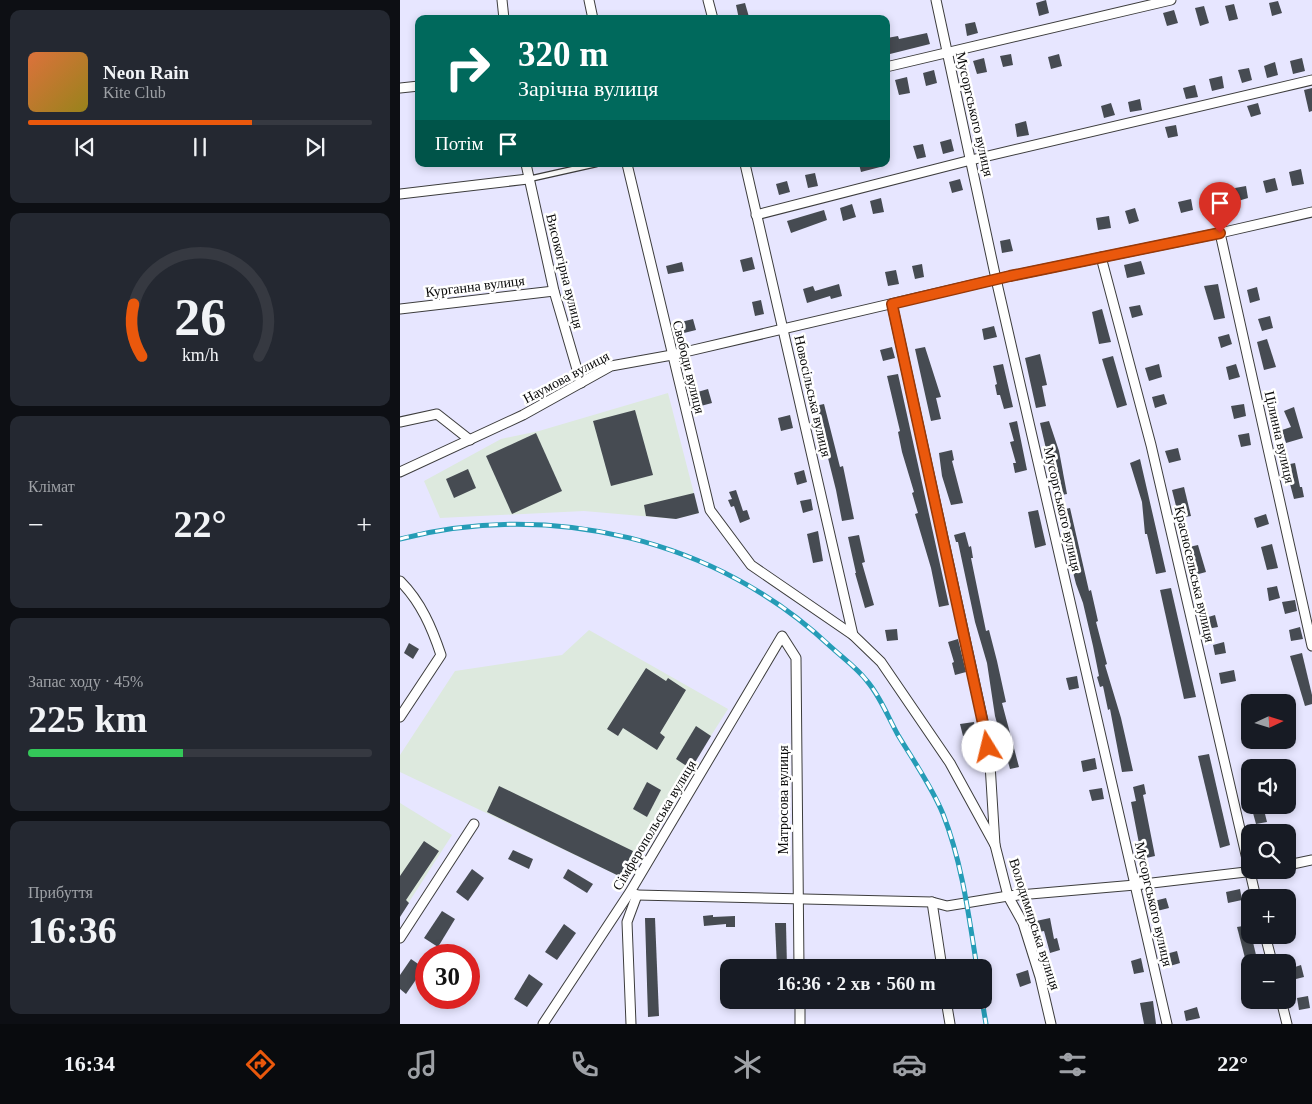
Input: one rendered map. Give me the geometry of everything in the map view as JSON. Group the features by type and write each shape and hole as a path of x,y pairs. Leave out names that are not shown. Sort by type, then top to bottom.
{"street":[{"path":"502,0 504,15"},
{"path":"589,0 592,15"},
{"path":"708,0 712,15"},
{"name":"Мусоргського вулиця","path":"936,0 972,160 996,279 1167,1024"},
{"path":"890,66 1172,0"},
{"path":"756,215 972,160 1312,80"},
{"path":"400,88 415,86"},
{"name":"Високогірна вулиця","path":"526,167 554,290 581,383"},
{"name":"Свободи вулиця","path":"628,167 710,510 750,565 853,635 881,662 974,801 995,845"},
{"name":"Новосільська вулиця","path":"746,167 853,635"},
{"path":"400,194 528,179"},
{"name":"Наумова вулиця","path":"400,472 523,416 611,366 672,355 996,279 1312,212"},
{"name":"Цілинна вулиця","path":"1220,233 1312,646"},
{"name":"Красносельська вулиця","path":"1100,257 1151,445 1241,834"},
{"name":"Курганна вулиця","path":"400,310 554,290"},
{"name":"Володимирська вулиця","path":"892,304 985,730 990,764 995,845 1008,896 1026,932 1040,977 1051,1024"},
{"path":"400,422 438,414 470,440"},
{"path":"400,581 414,595 433,631 441,655 400,716"},
{"name":"Сімферопольська вулиця","path":"543,1024 633,894 782,636"},
{"name":"Матросова вулиця","path":"782,636 796,658 799,959"},
{"path":"400,938 474,824"},
{"path":"1296,863 1312,860"},
{"path":"632,1024 627,922 633,894 932,902 947,906 1008,896 1241,874"},
{"path":"932,902 941,959"},
{"path":"800,1009 800,1024"},
{"path":"948,1009 950,1024"},
{"path":"1283,1009 1287,1024"}],"lane":[{"path":"528,179 582,167"}],"shaded area":[{"path":"668,393 699,513 676,519 584,511 440,518 424,481 501,439 539,431"},
{"path":"589,630 728,709 621,877 400,772 400,755 455,671 562,655"},
{"path":"400,803 452,835 400,916"}],"building":[{"path":"1046,0 1049,13 1039,16 1036,3"},
{"path":"1278,1 1282,13 1272,16 1269,3"},
{"path":"745,3 748,15 738,15 736,5"},
{"path":"1234,4 1238,19 1229,21 1225,6"},
{"path":"1204,6 1209,23 1200,26 1195,8"},
{"path":"1174,10 1178,23 1167,26 1163,13"},
{"path":"975,22 978,33 967,36 965,24"},
{"path":"927,33 930,44 890,54 890,37 898,36 899,39"},
{"path":"1011,54 1013,65 1003,67 1000,56"},
{"path":"1059,54 1062,66 1051,69 1048,57"},
{"path":"984,58 987,72 977,74 973,61"},
{"path":"1302,58 1305,71 1293,74 1290,61"},
{"path":"1275,62 1278,75 1267,78 1264,66"},
{"path":"1249,68 1252,80 1242,83 1238,70"},
{"path":"934,70 937,83 926,86 923,73"},
{"path":"1222,76 1224,88 1212,91 1209,79"},
{"path":"907,77 910,93 899,95 895,80"},
{"path":"1195,85 1198,97 1186,99 1183,88"},
{"path":"1312,88 1312,111 1309,112 1304,90"},
{"path":"1140,99 1142,110 1130,112 1128,102"},
{"path":"1111,103 1115,115 1104,118 1101,106"},
{"path":"1258,103 1261,114 1251,117 1247,106"},
{"path":"1026,121 1029,135 1017,137 1015,124"},
{"path":"1176,125 1178,136 1168,138 1165,127"},
{"path":"951,139 954,151 943,154 940,142"},
{"path":"923,144 926,157 917,159 913,146"},
{"path":"860,167 880,167 861,172"},
{"path":"1301,169 1304,184 1292,186 1289,172"},
{"path":"815,173 818,186 808,188 805,175"},
{"path":"1275,178 1278,190 1266,193 1263,181"},
{"path":"960,179 963,190 952,193 949,182"},
{"path":"787,181 790,192 779,195 776,184"},
{"path":"1246,186 1248,198 1238,201 1235,188"},
{"path":"881,198 884,212 873,214 870,201"},
{"path":"1191,199 1193,210 1181,213 1178,202"},
{"path":"852,204 856,217 843,221 840,208"},
{"path":"1135,208 1139,221 1129,224 1125,211"},
{"path":"824,210 827,220 791,233 787,221"},
{"path":"1109,216 1111,228 1098,230 1096,218"},
{"path":"1010,239 1013,251 1002,253 1000,241"},
{"path":"752,257 755,269 743,272 740,260"},
{"path":"1141,261 1145,274 1127,278 1124,265"},
{"path":"682,262 684,271 668,274 666,266"},
{"path":"922,264 924,277 915,279 912,266"},
{"path":"896,270 899,284 888,286 885,272"},
{"path":"839,284 842,296 831,299 830,296 807,303 803,289 813,286 815,291"},
{"path":"1218,284 1225,318 1214,320 1204,286"},
{"path":"1257,287 1260,300 1250,303 1247,290"},
{"path":"761,300 764,314 755,316 752,302"},
{"path":"1140,305 1143,315 1132,318 1129,307"},
{"path":"1102,309 1111,342 1099,344 1092,312"},
{"path":"1270,316 1273,328 1262,331 1258,319"},
{"path":"693,319 696,330 684,333 681,322"},
{"path":"994,326 997,337 984,340 982,329"},
{"path":"1229,334 1232,344 1221,348 1218,337"},
{"path":"1267,339 1276,367 1264,370 1257,342"},
{"path":"892,347 895,358 883,361 880,350"},
{"path":"925,347 941,397 936,398 941,419 931,421 915,349"},
{"path":"1040,354 1047,385 1042,386 1046,406 1036,408 1025,358"},
{"path":"1113,356 1127,405 1117,408 1102,359"},
{"path":"1003,364 1013,407 1004,409 1000,395 997,395 995,385 997,384 993,366"},
{"path":"1159,364 1162,377 1149,381 1145,368"},
{"path":"1236,364 1240,377 1229,380 1226,367"},
{"path":"898,374 949,605 939,607 931,568 915,514 918,513 912,493 914,492 902,452 898,432 900,431 887,376"},
{"path":"708,389 712,403 697,407 694,393"},
{"path":"1164,394 1167,404 1155,408 1152,397"},
{"path":"824,404 840,467 843,466 854,519 842,521 815,406"},
{"path":"1244,404 1246,416 1234,419 1231,406"},
{"path":"1294,407 1303,438 1286,443 1282,430 1291,427 1284,411"},
{"path":"635,410 653,475 611,486 593,421"},
{"path":"790,415 793,428 781,431 778,418"},
{"path":"1017,421 1027,470 1015,473 1013,463 1016,463 1010,442 1014,441 1009,423"},
{"path":"1049,421 1059,451 1067,494 1057,496 1040,423"},
{"path":"536,433 562,491 512,514 486,456"},
{"path":"1249,433 1251,445 1241,447 1238,435"},
{"path":"1178,448 1181,460 1169,463 1165,451"},
{"path":"952,450 954,460 952,461 963,503 951,505 942,476 939,453"},
{"path":"1140,459 1166,572 1156,574 1147,534 1145,534 1142,502 1130,463"},
{"path":"1295,463 1304,497 1294,499 1285,465"},
{"path":"468,469 476,488 454,498 446,479"},
{"path":"804,470 807,482 797,485 794,473"},
{"path":"1184,487 1191,516 1179,518 1172,490"},
{"path":"736,490 743,511 747,510 750,519 740,523 734,506 731,507 728,500 732,499 729,492"},
{"path":"694,493 699,513 676,519 646,516 644,505"},
{"path":"811,499 813,510 803,513 800,501"},
{"path":"1070,508 1089,591 1091,590 1096,612 1098,621 1096,622 1107,664 1105,665 1121,718 1133,771 1122,772 1110,709 1108,710 1103,686 1100,687 1097,677 1099,676 1093,646 1083,603 1073,572 1075,571 1060,510"},
{"path":"1038,510 1046,545 1035,548 1028,512"},
{"path":"1266,514 1269,524 1257,528 1254,518"},
{"path":"818,531 823,561 813,563 807,534"},
{"path":"965,532 969,547 971,546 973,558 971,558 986,631 989,630 997,661 1006,702 1002,703 1019,767 1010,769 995,716 987,663 975,622 958,542 956,542 954,535"},
{"path":"859,535 865,562 862,563 874,605 865,608 855,573 848,537"},
{"path":"1272,544 1278,568 1267,570 1261,547"},
{"path":"1198,545 1206,572 1195,575 1189,547"},
{"path":"1277,586 1280,598 1269,601 1267,588"},
{"path":"1171,588 1196,697 1184,699 1160,590"},
{"path":"1295,600 1297,611 1285,614 1282,602"},
{"path":"1215,615 1218,627 1207,629 1205,618"},
{"path":"1300,627 1303,639 1291,641 1289,630"},
{"path":"897,629 898,640 887,641 885,630"},
{"path":"958,639 966,672 955,675 952,663 954,662 948,642"},
{"path":"1224,642 1226,653 1215,655 1213,645"},
{"path":"409,643 419,649 413,659 404,653"},
{"path":"1302,653 1312,695 1312,704 1305,706 1290,656"},
{"path":"646,668 666,681 668,678 686,690 660,733 665,737 657,750 623,728 618,736 607,729"},
{"path":"1234,670 1236,681 1221,684 1219,673"},
{"path":"1077,676 1079,688 1069,690 1066,678"},
{"path":"974,722 976,734 963,736 960,724"},
{"path":"696,726 711,736 691,769 676,759"},
{"path":"1209,754 1230,845 1220,848 1198,756"},
{"path":"1095,758 1097,769 1083,772 1081,761"},
{"path":"647,782 661,790 647,817 633,809"},
{"path":"1144,784 1146,794 1143,795 1155,856 1142,859 1131,802 1136,801 1133,787"},
{"path":"499,786 633,851 621,877 487,812"},
{"path":"1102,788 1104,799 1092,801 1089,790"},
{"path":"1253,814 1265,814 1267,822 1256,824"},
{"path":"424,841 439,851 406,900 409,903 400,917 400,876"},
{"path":"513,850 533,859 529,869 508,859"},
{"path":"472,869 484,878 468,901 456,892"},
{"path":"568,869 593,884 587,893 563,878"},
{"path":"1240,889 1241,900 1228,903 1226,892"},
{"path":"1166,898 1169,908 1157,911 1154,901"},
{"path":"442,911 455,919 440,944 433,944 424,938"},
{"path":"713,915 713,917 735,916 735,927 726,927 726,924 704,926 703,916"},
{"path":"645,918 655,918 659,1016 648,1017"},
{"path":"1050,918 1054,939 1057,938 1060,950 1050,953 1044,931 1039,932 1036,921"},
{"path":"775,923 786,923 787,959 777,959"},
{"path":"564,924 576,933 557,960 545,952"},
{"path":"1241,926 1241,942 1237,927"},
{"path":"1241,944 1253,944 1256,954 1244,954"},
{"path":"1177,951 1180,963 1170,966 1166,954"},
{"path":"1141,958 1144,972 1134,974 1131,961"},
{"path":"411,959 415,962 415,981 406,994 400,989 400,975"},
{"path":"1301,965 1304,977 1296,979 1296,967"},
{"path":"1028,970 1031,983 1020,987 1016,974"},
{"path":"529,974 543,984 527,1007 514,999"},
{"path":"1308,996 1310,1008 1299,1010 1297,998"},
{"path":"1153,1001 1156,1024 1144,1024 1140,1003"},
{"path":"1197,1007 1200,1018 1186,1021 1184,1011"}],"railway":[{"path":"400,539 457,528 515,524 573,528 629,538 684,555 737,579 786,610 850,663 872,687 933,794 950,832 955,851 964,890 976,959"},
{"path":"984,1009 986,1024"}],"route":[{"path":"988,747 892,304 1010,276 1220,233"}]}
